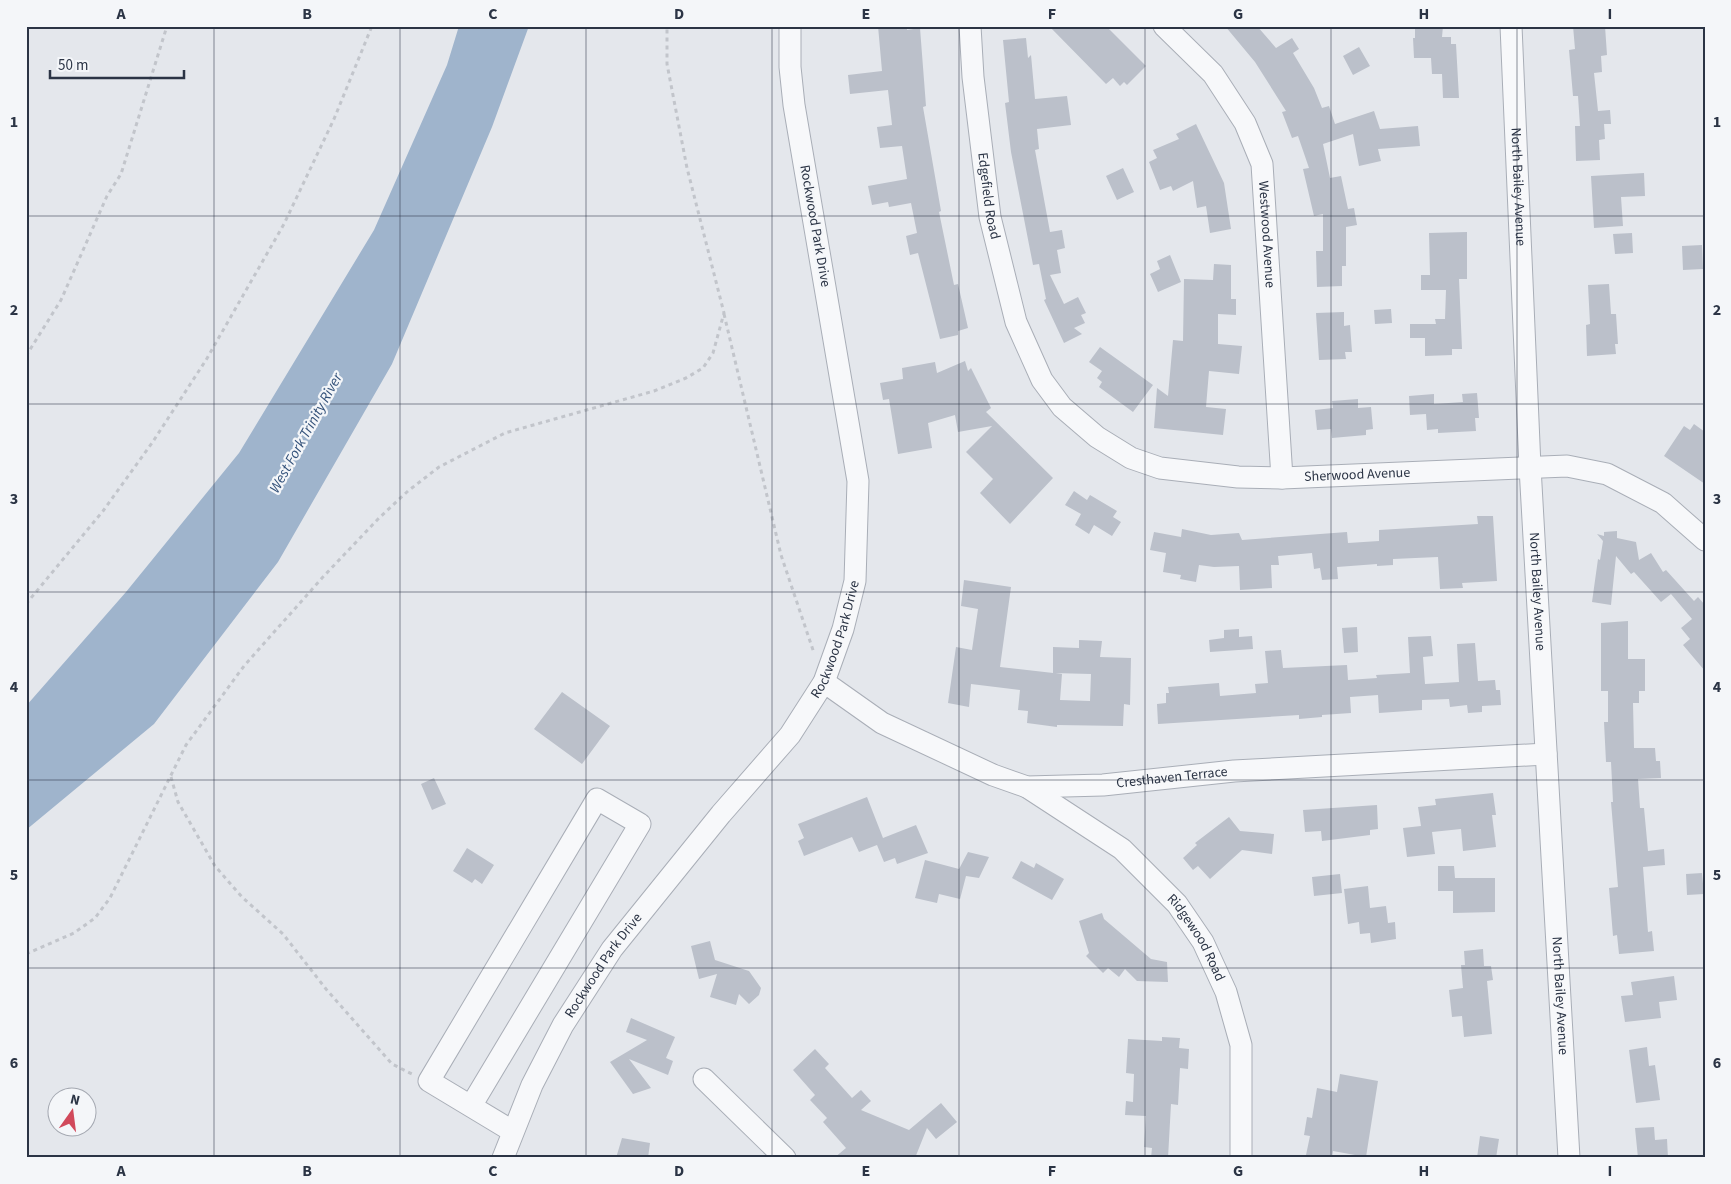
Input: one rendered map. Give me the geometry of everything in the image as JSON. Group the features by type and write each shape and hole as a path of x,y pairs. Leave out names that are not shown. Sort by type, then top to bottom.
{"street":[{"name":"Rockwood Park Drive","path":"503,1158 512,1131 532,1086 563,1025 612,949 722,814 790,735 824,682 843,629 855,581 858,481 794,106 790,67 790,26"},
{"name":"Edgefield Road","path":"970,26 973,77 990,218 1016,322 1032,361"},
{"name":"Westwood Avenue","path":"1164,26 1212,74 1245,123 1262,164 1282,478"},
{"name":"North Bailey Avenue","path":"1511,26 1530,467 1569,1158"},
{"name":"Sherwood Avenue","path":"1032,361 1042,380 1062,407 1097,436 1130,458 1160,468 1238,477 1282,478 1567,466 1607,474 1663,503 1705,540"},
{"name":"Cresthaven Terrace","path":"824,682 882,722 993,775 1027,787 1103,785 1234,771 1546,754"},
{"name":"Ridgewood Road","path":"1027,787 1122,849 1177,904 1203,942 1226,992 1241,1045 1241,1158"},
{"path":"472,1106 640,824 598,799 429,1081 512,1131"},
{"path":"704,1079 784,1158"}],"path":[{"path":"26,356 61,300 106,196 120,174 167,26"},
{"path":"26,604 103,510 152,443 206,360 284,224 334,119 372,26"},
{"path":"667,26 667,64 687,168 724,313 781,555 798,612 824,682"},
{"path":"26,954 74,933 95,918 110,898 186,745 244,666 328,571 408,491 439,467 505,433 654,391 686,378 703,368 713,353 724,313"},
{"path":"171,776 178,802 214,866 242,897 284,934 326,989 392,1064 429,1081"}],"water":[{"name":"West Fork Trinity River","path":"459,26 529,26 492,127 392,364 278,562 154,724 26,830 26,706 126,592 239,453 374,230 447,65"}],"building":[{"path":"878,26 907,26 907,30 920,28 926,106 923,107 941,211 939,212 954,285 958,284 968,328 958,331 958,335 940,339 918,253 910,255 906,236 917,233 911,203 889,207 888,202 872,205 868,186 907,179 902,146 880,148 877,127 892,125 888,90 850,94 848,75 882,71"},
{"path":"1049,26 1106,26 1146,66 1127,85 1124,82 1120,86 1113,78 1106,84"},
{"path":"1225,26 1257,26 1276,48 1292,38 1299,49 1293,53 1314,88 1322,108 1329,106 1335,124 1374,111 1380,129 1418,126 1420,146 1378,149 1381,161 1359,166 1353,134 1323,144 1330,178 1341,176 1348,209 1354,208 1357,225 1346,227 1346,266 1342,266 1342,286 1317,287 1316,251 1323,251 1323,214 1314,216 1303,169 1309,168 1298,136 1292,138 1282,112 1286,111 1255,62"},
{"path":"1415,26 1443,26 1442,37 1451,37 1451,44 1456,44 1459,98 1443,98 1442,74 1432,74 1431,58 1414,58 1413,38 1415,38"},
{"path":"1573,26 1605,26 1607,55 1601,56 1602,72 1594,73 1598,111 1610,110 1611,124 1604,124 1605,139 1599,140 1600,160 1576,161 1575,126 1580,126 1578,96 1573,96 1569,50 1575,49"},
{"path":"1026,38 1028,58 1031,55 1035,99 1067,96 1071,125 1037,129 1039,149 1035,150 1050,232 1062,230 1065,248 1057,250 1061,273 1050,275 1064,304 1078,297 1086,313 1081,315 1085,323 1074,328 1082,334 1064,343 1044,300 1046,299 1039,264 1033,265 1011,152 1005,103 1009,102 1003,40"},
{"path":"1359,47 1370,66 1353,75 1343,56"},
{"path":"1196,124 1224,183 1231,229 1210,233 1206,206 1197,208 1193,181 1173,191 1171,186 1160,190 1149,162 1157,158 1153,150 1179,139 1176,134"},
{"path":"1123,168 1134,192 1117,200 1106,176"},
{"path":"1644,173 1645,196 1621,197 1623,226 1594,228 1591,176"},
{"path":"1467,232 1467,279 1459,279 1462,349 1452,349 1452,355 1425,356 1425,338 1410,338 1410,324 1436,324 1435,319 1445,319 1446,290 1421,290 1421,275 1430,275 1429,233"},
{"path":"1632,233 1633,253 1615,254 1613,234"},
{"path":"1702,245 1703,269 1683,270 1682,246"},
{"path":"1170,255 1181,282 1158,292 1150,274 1160,269 1157,261"},
{"path":"1214,264 1231,265 1231,299 1236,299 1236,315 1218,314 1218,344 1242,346 1239,374 1209,371 1206,407 1226,409 1223,435 1154,428 1157,388 1168,396 1173,340 1183,341 1184,279 1213,280"},
{"path":"1609,284 1611,314 1616,314 1618,344 1615,344 1616,354 1587,356 1586,325 1590,324 1588,285"},
{"path":"1391,309 1392,323 1375,324 1374,310"},
{"path":"1344,312 1344,326 1350,325 1352,352 1345,352 1346,359 1319,360 1316,313"},
{"path":"1100,347 1153,385 1133,412 1099,387 1102,382 1097,378 1102,371 1089,362"},
{"path":"965,361 968,371 971,368 991,408 986,412 1053,478 1010,524 980,493 993,479 966,452 992,426 958,432 955,415 928,423 932,448 898,454 889,399 883,400 880,383 903,379 902,368 935,362 937,373"},
{"path":"1477,393 1479,418 1475,418 1476,431 1438,433 1438,429 1427,430 1426,414 1410,415 1409,396 1434,394 1434,404 1463,402 1462,394"},
{"path":"1358,399 1358,408 1371,407 1373,429 1366,430 1366,435 1332,438 1331,429 1317,430 1315,410 1333,408 1332,401"},
{"path":"1694,424 1705,432 1705,484 1664,456 1684,426 1690,430"},
{"path":"1074,491 1087,500 1090,495 1117,511 1113,517 1121,522 1112,536 1094,525 1089,534 1075,525 1081,514 1065,505"},
{"path":"1477,516 1493,516 1497,581 1462,583 1463,588 1440,589 1438,557 1393,559 1393,565 1377,566 1377,564 1337,567 1338,579 1322,580 1320,568 1314,569 1312,553 1278,556 1279,565 1271,565 1272,588 1240,590 1239,566 1214,567 1199,565 1196,582 1180,579 1181,575 1163,572 1166,553 1150,550 1154,532 1181,537 1182,529 1211,535 1239,533 1242,540 1347,532 1348,543 1379,541 1379,530 1478,524"},
{"path":"1617,531 1617,538 1636,542 1639,560 1651,553 1663,572 1666,570 1694,601 1698,597 1705,605 1705,671 1683,645 1690,639 1681,628 1692,619 1671,594 1661,602 1634,572 1631,574 1616,556 1611,605 1592,602 1598,559 1600,560 1603,541 1597,534 1604,536 1604,532"},
{"path":"964,580 1011,587 1000,667 1053,673 1053,647 1079,648 1079,640 1102,641 1100,657 1131,658 1130,705 1124,704 1123,726 1057,725 1057,727 1027,723 1028,711 1018,710 1020,690 971,684 969,707 948,703 956,647 972,650 978,609 961,606","holes":["1053,673 1091,674 1090,701 1060,700 1062,674"]},
{"path":"1628,621 1628,659 1645,659 1645,691 1639,691 1639,703 1633,703 1634,748 1655,748 1656,761 1660,761 1661,778 1638,779 1640,808 1644,808 1648,851 1664,849 1665,865 1643,867 1648,932 1652,931 1654,951 1619,954 1617,935 1613,936 1609,888 1618,887 1611,802 1613,802 1611,762 1606,762 1604,722 1608,722 1608,691 1601,691 1601,623"},
{"path":"1357,627 1358,652 1344,653 1342,628"},
{"path":"1239,629 1239,637 1252,636 1253,649 1210,652 1209,640 1224,638 1224,630"},
{"path":"1431,636 1433,656 1423,657 1425,684 1459,682 1457,644 1475,643 1478,681 1495,680 1496,690 1500,690 1501,705 1482,706 1482,712 1468,713 1467,705 1450,707 1449,699 1422,700 1422,710 1379,713 1378,695 1350,697 1351,713 1322,715 1322,717 1299,719 1299,715 1158,724 1157,704 1166,703 1166,693 1169,693 1168,687 1219,683 1220,696 1256,693 1255,684 1268,683 1265,651 1281,650 1283,668 1347,665 1348,680 1377,678 1376,675 1410,673 1408,637"},
{"path":"562,692 610,726 582,764 534,729"},
{"path":"434,778 446,804 432,810 421,784"},
{"path":"1493,793 1496,815 1492,815 1496,847 1463,851 1461,829 1432,832 1435,854 1407,857 1403,828 1421,826 1418,807 1436,805 1435,799"},
{"path":"867,797 883,838 916,825 928,853 897,864 895,858 884,862 877,845 859,852 852,837 804,856 798,841 804,838 798,824"},
{"path":"1377,805 1378,829 1370,830 1370,835 1322,841 1321,831 1305,832 1303,810"},
{"path":"1229,817 1240,831 1274,834 1272,854 1242,850 1210,879 1198,866 1193,870 1183,858 1197,845 1195,843"},
{"path":"467,848 494,865 482,884 475,879 472,883 453,871"},
{"path":"968,852 989,857 979,878 966,876 960,899 939,894 937,903 915,898 925,860 959,869"},
{"path":"1021,861 1034,868 1036,863 1064,879 1052,900 1012,878"},
{"path":"1438,866 1454,866 1455,878 1495,878 1495,912 1453,913 1453,891 1438,891"},
{"path":"1702,873 1704,894 1687,895 1686,874"},
{"path":"1340,874 1342,893 1314,896 1312,877"},
{"path":"1368,886 1370,908 1386,906 1388,923 1395,922 1396,939 1371,943 1370,933 1360,934 1359,922 1348,924 1344,889"},
{"path":"1102,913 1104,919 1151,959 1167,962 1168,982 1137,981 1125,969 1119,977 1108,968 1103,973 1086,956 1089,953 1079,921"},
{"path":"710,941 715,960 749,971 761,988 759,995 749,1004 739,994 736,1005 710,997 717,974 699,979 691,946"},
{"path":"1483,949 1484,966 1491,966 1493,980 1487,981 1492,1034 1464,1037 1462,1016 1452,1017 1449,990 1463,988 1461,965 1465,965 1464,951"},
{"path":"1674,976 1677,1000 1659,1002 1661,1018 1625,1022 1621,996 1633,995 1631,982"},
{"path":"631,1018 675,1037 666,1058 673,1061 668,1075 629,1059 651,1088 633,1094 610,1062 647,1040 626,1032"},
{"path":"1162,1037 1180,1038 1179,1048 1189,1049 1188,1069 1180,1068 1178,1105 1171,1104 1168,1158 1151,1158 1152,1148 1144,1147 1146,1116 1125,1115 1126,1101 1133,1102 1134,1074 1126,1073 1128,1039 1162,1041"},
{"path":"1647,1047 1649,1066 1655,1065 1660,1100 1636,1103 1629,1050"},
{"path":"815,1049 829,1064 825,1068 852,1098 861,1090 871,1101 861,1110 909,1130 941,1103 957,1122 936,1139 927,1128 915,1158 834,1158 846,1148 823,1122 827,1118 810,1100 815,1095 793,1070"},
{"path":"1340,1074 1378,1081 1366,1157 1333,1151 1332,1158 1306,1155 1310,1136 1304,1135 1307,1117 1312,1118 1317,1088 1337,1092"},
{"path":"1654,1127 1655,1140 1667,1139 1668,1158 1638,1158 1635,1128"},
{"path":"1480,1136 1499,1139 1496,1158 1477,1158"},
{"path":"622,1138 650,1143 648,1158 616,1158"}]}
